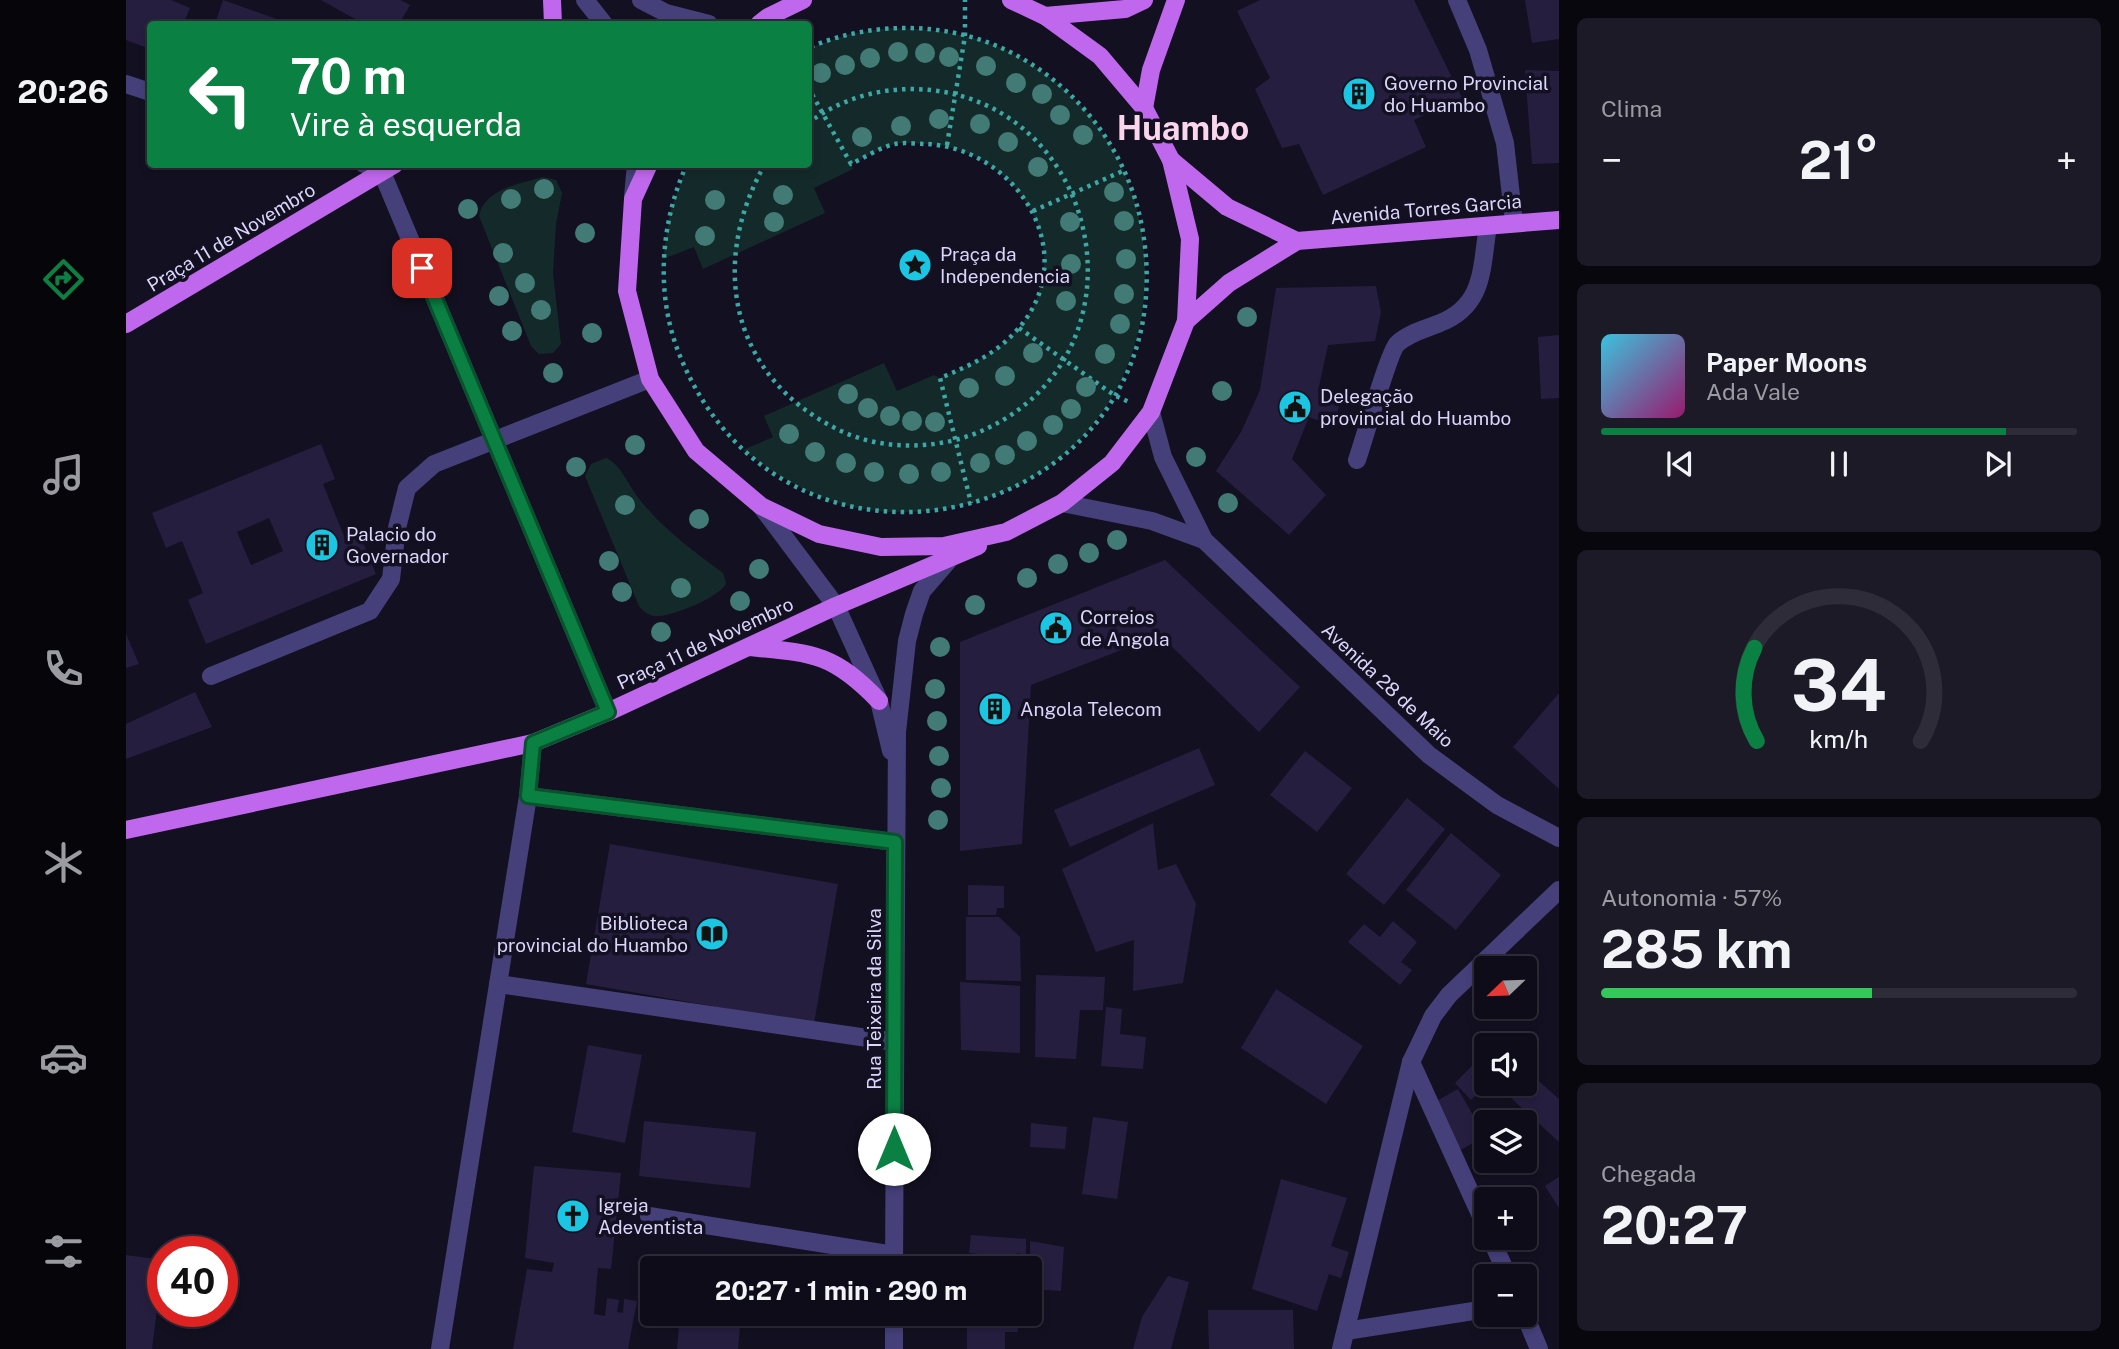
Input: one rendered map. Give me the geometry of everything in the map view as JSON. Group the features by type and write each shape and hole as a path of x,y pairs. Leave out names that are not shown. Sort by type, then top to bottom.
{"main road":[{"path":"552,0 553,21"},
{"path":"763,21 803,0"},
{"name":"Praça 11 de Novembro","path":"126,830 533,743 608,712 836,606 948,561 1062,503 1112,463 1151,412 1186,321 1190,239 1171,160 1144,108 1100,56 1045,16 1011,0"},
{"path":"1045,16 1125,9 1144,0"},
{"path":"1144,108 1151,70 1176,0"},
{"path":"1171,160 1227,207 1297,241"},
{"name":"Praça 11 de Novembro","path":"126,324 386,168"},
{"name":"Praça 11 de Novembro","path":"647,168 633,199 627,290 650,379 696,451 761,506 819,534 881,547 944,546 1006,531"},
{"name":"Avenida Torres Garcia","path":"1297,241 1559,220"},
{"path":"1186,321 1229,283 1297,241"},
{"path":"745,647 821,657 852,673 879,701"}],"street":[{"path":"584,0 602,21"},
{"path":"641,0 666,13 697,21"},
{"path":"1457,0 1478,50 1505,143 1514,223"},
{"path":"126,84 147,91"},
{"path":"388,168 495,440 608,712"},
{"path":"633,199 636,168"},
{"path":"1357,460 1395,345 1415,333 1461,314 1470,305 1477,288 1488,226"},
{"path":"211,676 370,611 391,579 397,528 407,488 434,464 650,379"},
{"path":"1151,412 1163,457 1204,540"},
{"path":"1062,503 1152,520 1204,540"},
{"name":"Rua Teixeira da Silva","path":"761,506 836,606 879,701 895,772"},
{"name":"Avenida 28 de Maio","path":"1204,540 1429,755 1497,805 1559,838"},
{"name":"Rua Teixeira da Silva","path":"894,1256 895,772 910,628 922,591 948,561"},
{"path":"440,1349 528,796 533,743"},
{"path":"528,796 895,842"},
{"path":"1341,1349 1411,1062 1433,1016 1449,995 1559,890"},
{"path":"498,984 895,1042"},
{"path":"1411,1062 1474,1201"},
{"path":"649,1216 862,1256"},
{"path":"1346,1331 1474,1310"},
{"path":"894,1326 894,1349"},
{"path":"1530,1327 1539,1349"}],"path":[{"path":"947,145 965,36 964,0"},
{"path":"686,168 670,212 663,259 665,298 674,342 692,385 717,423 743,450 781,479 824,499 870,512 917,514 1000,495 1055,462 1092,426 1114,395 1134,353 1145,307 1147,261 1141,215 1125,170 1104,132 1076,99 1043,72 1005,50 965,36 927,29 888,28 849,34 812,47"},
{"path":"763,168 746,203 733,256 735,289 742,321 754,351 772,379 813,415 851,436 883,444 916,446 956,439 985,430 1027,405 1064,360 1079,329 1088,295 1089,260 1084,226 1073,193 1057,165 1037,141 1003,116 956,94 896,89 867,94 824,111 812,120"},
{"path":"812,93 851,164 895,144 947,145 975,154 998,168 1018,188 1033,211 1043,258 1040,284 1031,309 1019,328 999,348 940,378 971,503"},
{"path":"1033,211 1125,170"},
{"path":"1019,328 1114,395 1151,412"}],"green space":[{"path":"888,28 919,29 978,39 1006,50 1073,97 1118,158 1141,227 1144,300 1126,369 1088,431 1031,479 954,507 894,512 841,504 792,483 743,450 773,437 764,416 884,363 897,391 934,375 940,378 982,358 1017,330 1036,301 1044,270 1042,240 1031,211 1013,186 989,165 960,150 927,144 895,144 851,164 853,169 814,188 825,213 703,269 694,247 663,259 670,212 686,168 812,168 812,47 849,34"},
{"path":"543,177 556,180 562,193 556,224 553,273 561,344 553,353 539,354 531,346 479,216 482,207 496,193"},
{"path":"606,458 616,465 658,521 723,573 726,583 715,594 696,605 665,615 652,616 639,606 585,476 591,464"}],"building":[{"path":"126,0 171,0 190,8 184,21 147,21 147,48 126,40"},
{"path":"223,0 282,21 216,21"},
{"path":"321,0 400,0 410,5 401,21 359,21"},
{"name":"Governo Provincial do Huambo","path":"1260,0 1414,0 1462,98 1414,120 1426,147 1323,195 1299,144 1282,148 1255,89 1270,78 1237,11"},
{"path":"1525,0 1559,0 1559,39 1532,43"},
{"path":"1525,70 1559,71 1559,163 1532,164"},
{"name":"Delegação provincial do Huambo","path":"1376,286 1381,312 1375,341 1328,345 1318,391 1342,397 1333,426 1309,417 1292,459 1326,495 1289,535 1216,471 1241,432 1260,390 1276,288"},
{"path":"1559,335 1559,398 1541,399 1538,337"},
{"name":"Palacio do Governador","path":"321,444 335,479 323,484 346,541 360,535 376,574 206,644 188,600 203,593 182,541 166,548 152,513","holes":["269,518 283,551 251,565 237,532"]},
{"name":"Angola Telecom","path":"1165,560 1300,687 1259,732 1160,635 1031,685 1022,844 960,851 960,642"},
{"path":"126,634 139,664 126,668"},
{"path":"195,692 212,727 126,759 126,724"},
{"path":"1559,693 1559,789 1513,747"},
{"path":"1199,748 1215,785 1070,847 1054,810"},
{"path":"1305,751 1352,788 1317,832 1270,795"},
{"path":"1407,798 1445,829 1384,905 1346,874"},
{"path":"1153,823 1158,870 1176,864 1196,904 1183,983 1133,991 1134,940 1096,952 1062,869"},
{"path":"1451,833 1501,875 1456,930 1406,890"},
{"name":"Biblioteca provincial do Huambo","path":"610,844 838,884 814,1024 586,984"},
{"path":"968,885 1004,886 1004,908 997,908 996,915 968,915"},
{"path":"966,917 999,917 1020,937 1021,981 966,980"},
{"path":"1393,921 1417,942 1401,962 1412,970 1400,985 1348,942 1364,924 1380,937"},
{"path":"1036,975 1105,977 1103,1010 1080,1010 1076,1059 1035,1057"},
{"path":"960,982 1020,986 1020,1053 961,1050"},
{"path":"1276,989 1363,1046 1326,1104 1241,1048"},
{"path":"1106,1007 1122,1009 1120,1034 1146,1037 1143,1069 1101,1066"},
{"path":"588,1045 642,1055 625,1143 572,1132"},
{"path":"1474,1064 1475,1096 1471,1100 1455,1083"},
{"path":"1537,1080 1559,1099 1559,1142 1537,1122 1537,1110 1524,1110 1509,1096 1537,1096"},
{"path":"1458,1089 1474,1117 1474,1142 1459,1151 1433,1103"},
{"path":"1093,1117 1128,1122 1117,1199 1082,1194"},
{"path":"644,1121 756,1132 750,1188 639,1176"},
{"path":"1031,1123 1067,1127 1065,1149 1030,1147"},
{"name":"Igreja Adeventista","path":"534,1166 621,1173 611,1269 598,1268 594,1314 605,1316 607,1298 619,1300 617,1312 623,1313 624,1299 637,1301 628,1349 513,1349 527,1269 552,1272 554,1263 525,1258"},
{"path":"1559,1177 1559,1208 1545,1186"},
{"path":"1281,1179 1347,1198 1331,1246 1349,1252 1341,1278 1329,1274 1317,1311 1252,1289"},
{"path":"971,1235 1026,1239 1026,1255 1017,1253 1017,1256 978,1256 969,1253"},
{"path":"1030,1241 1064,1247 1061,1291 1042,1290 1042,1256 1030,1256"},
{"path":"126,1255 147,1258 147,1327 155,1327 152,1349 126,1349"},
{"path":"1168,1276 1189,1282 1171,1349 1133,1349 1142,1317"},
{"path":"1208,1310 1293,1310 1294,1349 1209,1349"},
{"path":"679,1326 740,1326 738,1349 677,1349"},
{"path":"967,1326 1018,1326 1018,1332 1005,1332 1005,1349 967,1349"}],"place":[{"name":"Governo Provincial do Huambo","path":"1359,94"},
{"name":"Praça da Independencia","path":"915,265"},
{"name":"Delegação provincial do Huambo","path":"1295,407"},
{"name":"Palacio do Governador","path":"322,545"},
{"name":"Correios de Angola","path":"1056,628"},
{"name":"Angola Telecom","path":"995,709"},
{"name":"Biblioteca provincial do Huambo","path":"712,934"},
{"name":"Igreja Adeventista","path":"573,1216"}],"district":[{"name":"Huambo","path":"1183,128"}],"route":[{"path":"422,268 608,712 533,743 528,796 895,842 894,1149"}]}
